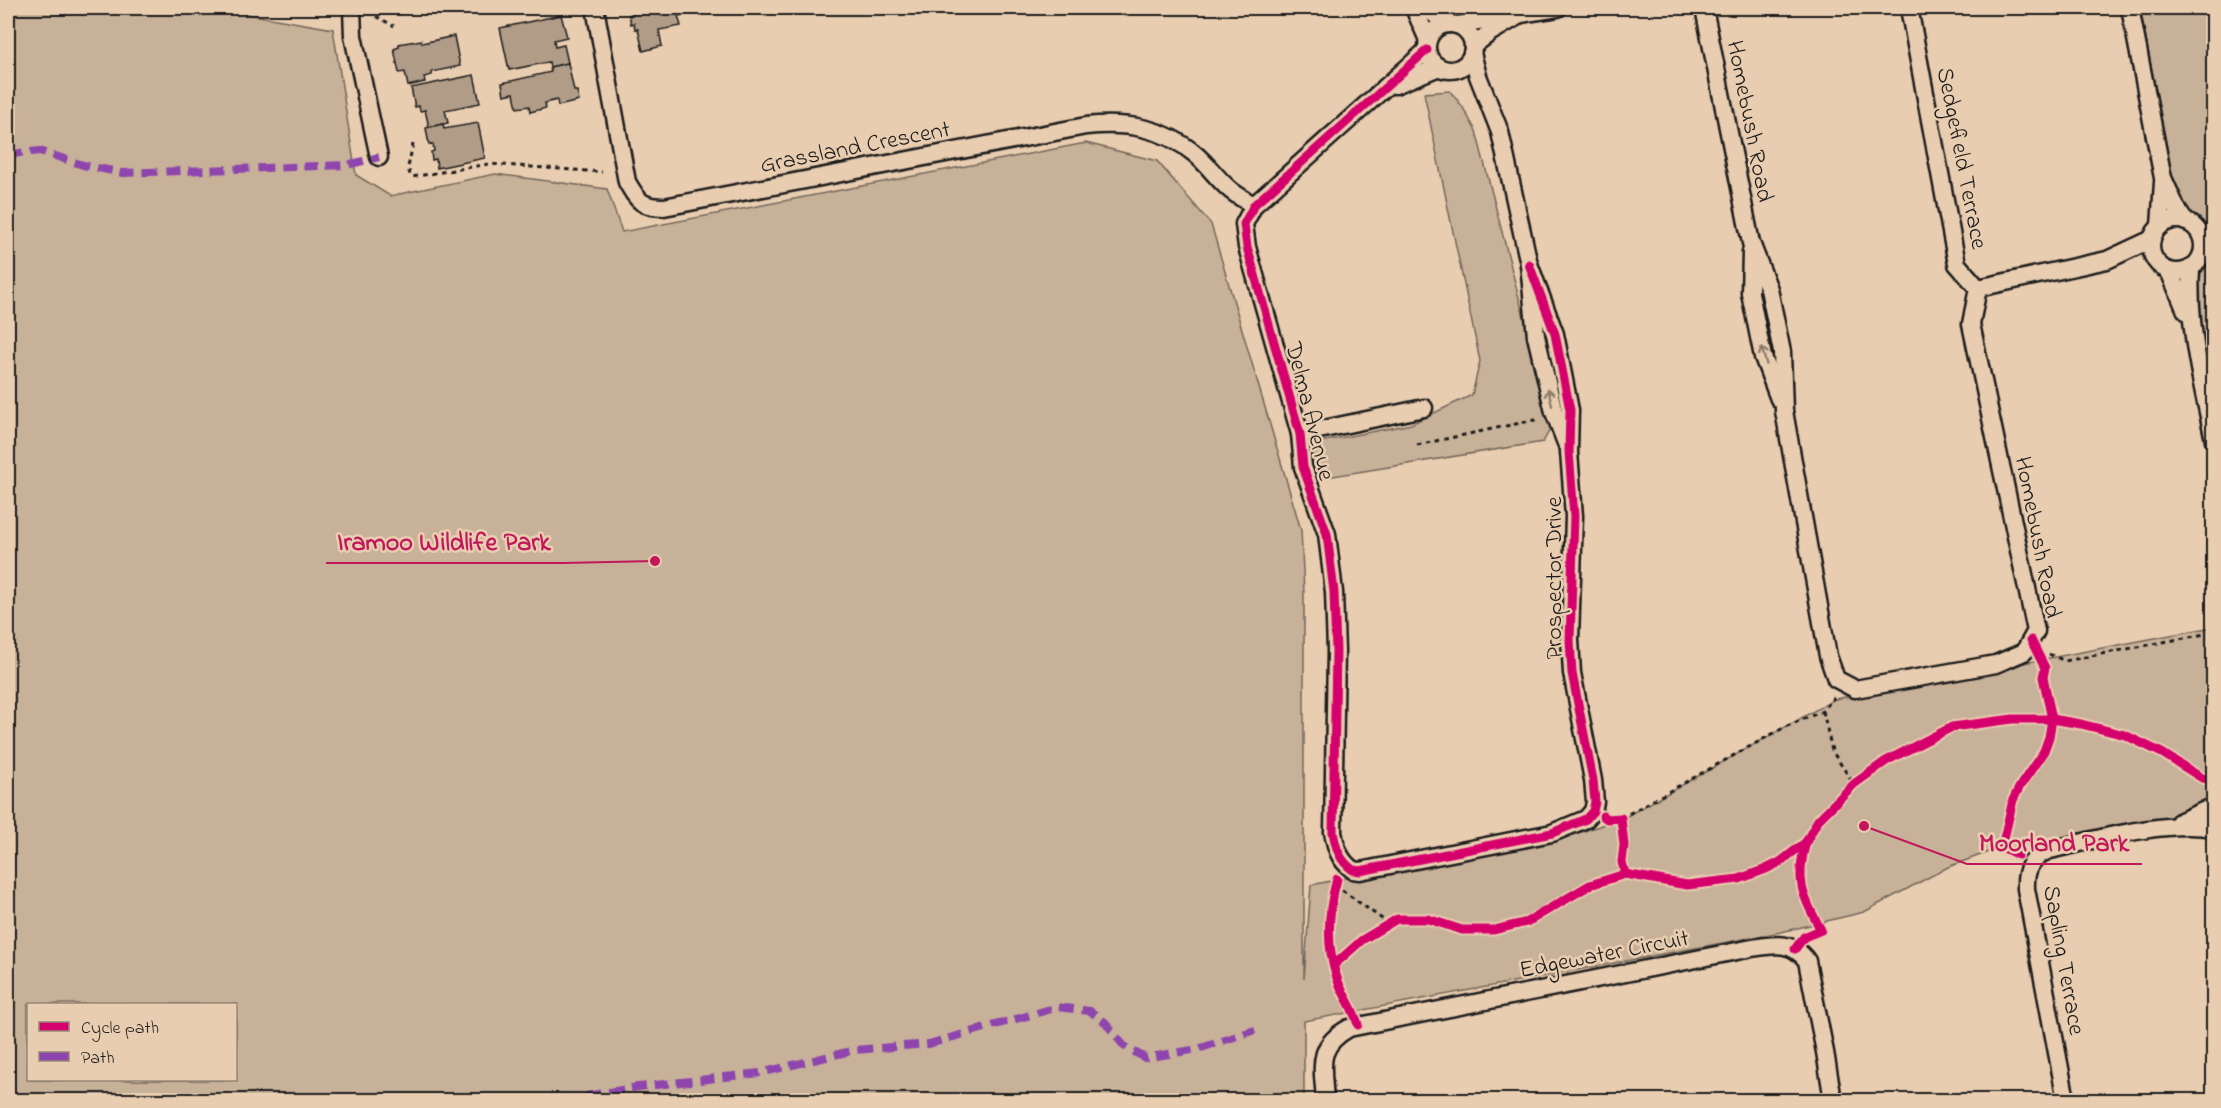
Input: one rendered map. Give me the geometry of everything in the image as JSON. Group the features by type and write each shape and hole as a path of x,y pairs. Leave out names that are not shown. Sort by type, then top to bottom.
{"street":[{"name":"Grassland Crescent","path":"595,8 627,182 636,199 648,207 664,207 1086,126 1116,123 1143,128 1170,138 1194,153 1226,187 1254,205"},
{"path":"1414,8 1428,45 1429,57 1445,69 1464,65 1472,50 1491,32 1521,15"},
{"path":"1425,8 1468,33 1472,50"},
{"path":"1428,45 1436,29 1498,16 1521,15 1558,8"},
{"name":"Homebush Road","path":"1704,8 1750,243 1750,293 1762,357 1784,411 1828,656 1836,679 1855,689 1996,664 2024,652 2036,631 1971,324 1978,288"},
{"name":"Sedgefield Terrace","path":"1909,8 1957,264 1978,288"},
{"path":"2108,260 2162,266 2184,272 2191,268 2200,257 2203,243 2197,230 2186,222 2176,207 2163,178 2130,8"},
{"path":"356,9 353,36 379,157"},
{"name":"Delma Avenue","path":"1342,860 1336,849 1333,832 1336,651 1334,592 1327,534 1303,467 1300,434 1243,232 1247,215 1254,205 1386,88 1428,45"},
{"name":"Prospector Drive","path":"1342,860 1353,870 1360,871 1552,833 1586,819 1593,811 1595,802 1593,780 1572,673 1570,640 1574,516 1569,452 1554,412 1536,336 1529,264 1500,132 1478,76 1472,50"},
{"name":"Delma Avenue","path":"1386,88 1445,69"},
{"name":"Prospector Drive","path":"1445,69 1469,83 1491,107"},
{"path":"2163,178 2152,255 2162,266 2191,323 2209,388 2214,440"},
{"path":"1978,288 2108,260 2176,220 2186,222"},
{"path":"2191,268 2189,291 2191,323"},
{"path":"1300,434 1424,408"},
{"name":"Sapling Terrace","path":"2167,827 2214,806"},
{"name":"Sapling Terrace","path":"2066,1101 2026,889 2027,871 2035,857 2050,850 2167,827 2196,825 2214,828"},
{"name":"Edgewater Circuit","path":"1325,1101 1323,1056 1334,1036 1349,1028 1752,948 1783,944 1802,954 1807,961 1833,1101"}],"path":[{"path":"356,9 394,26"},
{"path":"413,144 408,167 412,177 489,164 602,172"},
{"path":"1417,445 1541,418"},
{"path":"2049,654 2065,661 2205,634"},
{"path":"1608,819 1621,823 1785,727 1823,711 1837,693"},
{"path":"1823,711 1832,751 1855,784"},
{"path":"1332,896 1336,882 1393,921 1380,929"}],"shaded area":[{"path":"8,8 213,8 333,29 356,175 390,196 495,174 607,189 622,232 1086,143 1157,161 1211,224 1301,530 1304,593 1304,979 1311,885 1582,832 1627,816 1835,699 2213,627 2213,794 2194,809 2165,819 1994,850 1948,867 1864,912 1781,932 1304,1021 1304,1100 8,1100"},
{"path":"2140,8 2213,8 2213,363 2211,364 2202,331 2198,293 2207,252 2207,240 2200,225 2182,202 2173,180"},
{"path":"1450,91 1462,106 1476,131 1552,426 1543,442 1315,479 1309,444 1411,424 1472,395 1480,361 1424,93"}],"building":[{"path":"631,8 684,8 686,14 678,16 681,26 659,30 662,46 643,51 638,29 635,29 634,23 631,24 629,15 632,14"},
{"path":"561,15 567,37 554,40 555,47 564,45 568,63 550,67 549,62 509,70 500,28"},
{"path":"454,36 460,66 432,72 432,75 424,77 425,82 408,86 405,72 399,73 394,49 399,47 399,44 421,40 422,43"},
{"path":"568,63 574,91 577,91 579,101 558,106 557,100 545,103 546,108 530,112 529,106 517,108 514,93 504,95 502,83 551,72 550,67"},
{"path":"474,75 480,103 445,110 448,123 429,127 425,110 420,111 419,106 415,107 411,88"},
{"path":"478,123 485,158 437,168 436,159 432,160 433,144 429,145 426,128 443,124 444,129"}],"marked path":[{"path":"8,156 40,151 83,165 123,173 347,165 379,157"},
{"path":"563,1100 638,1087 760,1073 855,1050 929,1044 1058,1007 1090,1011 1105,1022 1124,1046 1145,1058 1198,1049 1255,1030"}],"cycle path":[{"path":"1427,50 1254,205 1244,224 1247,247 1300,434 1303,467 1327,534 1334,592 1336,651 1333,832 1339,853 1344,862 1353,870 1360,871 1552,833 1586,819 1593,811 1595,802 1593,780 1572,673 1570,640 1574,516 1569,452 1570,410 1555,334 1529,264"},
{"path":"2018,855 2002,847 2013,800 2044,751 2052,719 2043,677 2045,668 2031,640"},
{"path":"1334,965 1362,940 1397,919 1428,919 1462,930 1494,930 1527,922 1590,885 1625,874 1687,885 1739,879 1766,869 1780,862 1806,842 1818,820 1854,784 1886,761 1952,727 2013,719 2052,719 2081,724 2125,735 2162,753 2202,778 2214,780"},
{"path":"1603,816 1607,819 1621,818 1624,845 1622,862 1625,874"},
{"path":"1795,949 1804,937 1821,930 1802,888 1801,867 1806,842"},
{"path":"1337,879 1330,916 1331,954 1339,984 1358,1025"}],"place":[{"name":"Iramoo Wildlife Park","path":"655,561"},
{"name":"Moorland Park","path":"1864,826"}]}
